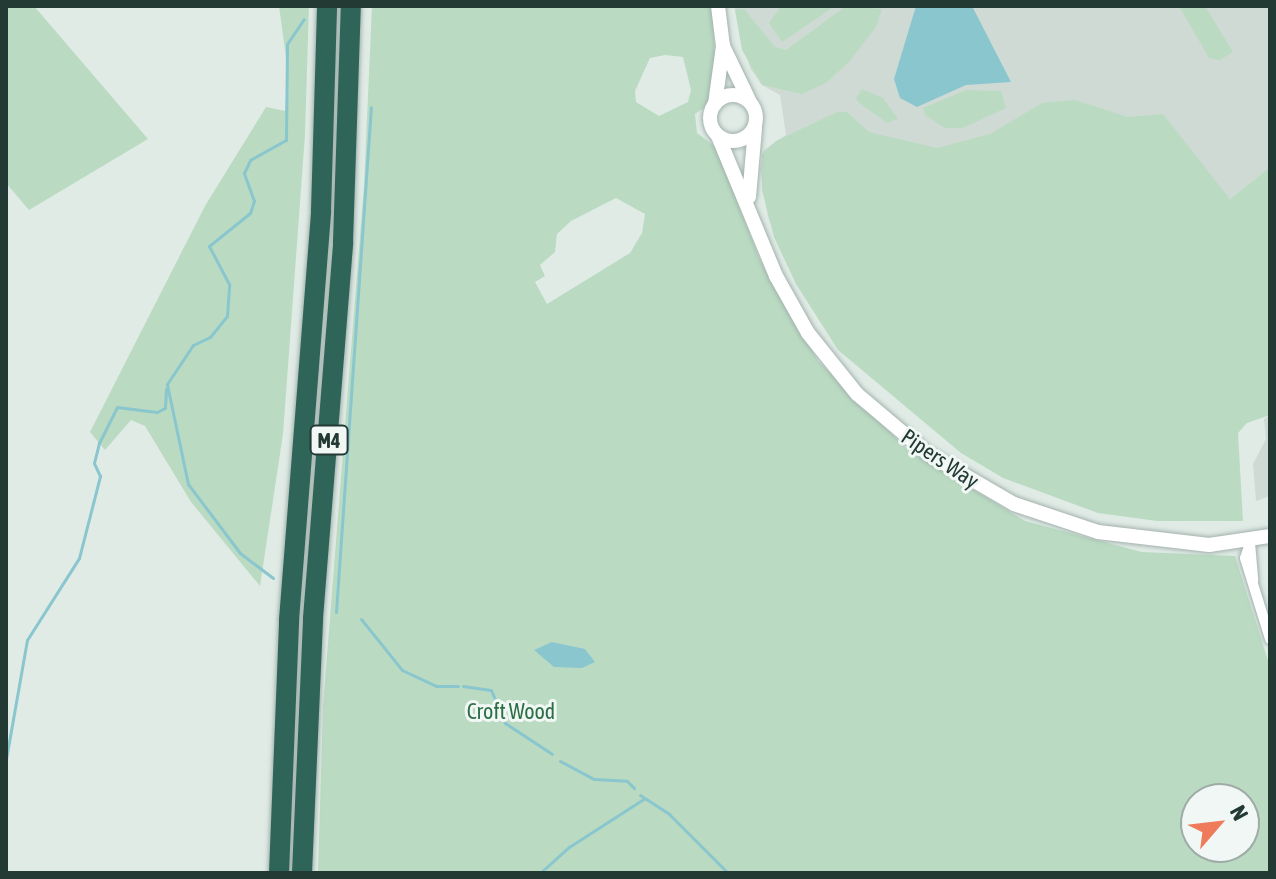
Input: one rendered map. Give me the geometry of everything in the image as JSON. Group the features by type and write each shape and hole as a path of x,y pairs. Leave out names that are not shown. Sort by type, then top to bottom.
{"highway":[{"name":"M4","path":"279,873 290,607 321,211 327,6"},
{"name":"M4","path":"302,873 313,618 344,229 351,6"}],"main road":[{"path":"718,6 723,46 715,104 709,123 718,136 741,138 755,128 757,111 723,46"},
{"path":"715,104 738,96 749,100"},
{"name":"Pipers Way","path":"749,201 755,128"},
{"name":"Pipers Way","path":"718,136 749,201 776,276 808,333 857,394 928,454 1003,499 1077,527 1189,545 1270,545"},
{"name":"Pipers Way","path":"1250,543 1270,536"}],"street":[{"path":"1250,543 1245,558 1270,639"}],"shaded area":[{"path":"734,6 1270,6 1270,167 1230,199 1225,194 784,259 768,217 760,170 764,150 786,135 780,95 762,85 750,68"},
{"path":"1270,415 1270,496 1256,501 1253,464 1266,439 1264,419"}],"green space":[{"path":"6,6 34,6 148,139 29,210 6,183"},
{"path":"279,6 309,6 305,135 283,434 260,586 191,502 145,426 131,420 105,450 90,432 205,206 266,107 285,111 288,72"},
{"name":"Croft Wood","path":"372,6 712,6 715,63 709,104 695,114 697,133 717,148 759,258 818,361 907,449 1025,521 1142,552 1235,556 1270,667 1270,873 318,873 323,707 364,185","holes":["665,55 683,57 691,90 688,102 659,116 636,102 635,91 650,58","616,198 645,214 642,233 630,253 547,304 535,282 545,276 540,265 555,252 557,234 571,221"]},
{"path":"781,6 835,6 782,42 769,23"},
{"path":"846,6 882,9 876,27 849,62 826,83 802,94 762,85 742,50 735,10 744,9 775,47 786,50"},
{"path":"1179,6 1205,6 1233,52 1220,60 1209,58"},
{"path":"862,89 883,98 898,119 887,123 859,103 856,98"},
{"path":"966,90 1001,91 1006,108 963,128 945,128 925,115 923,108"},
{"path":"1075,100 1128,117 1163,114 1230,199 1270,167 1270,415 1247,423 1238,433 1243,521 1157,521 1098,513 1003,478 961,453 838,350 796,284 774,237 762,190 762,154 776,141 837,112 847,112 869,132 937,148 990,134 1042,103"}],"water":[{"path":"916,6 972,6 1011,82 966,85 917,107 900,98 894,79"},
{"path":"552,642 585,649 595,662 582,668 554,667 534,650"}],"waterway":[{"path":"273,578 240,553 188,484 167,384 193,345 210,337 227,316 229,284 209,246 250,213 254,201 244,173 250,160 286,140 287,44 304,19"},
{"path":"336,612 371,107"},
{"path":"6,759 27,640 79,558 100,476 94,463 99,443 117,407 157,412 165,408 166,389"},
{"path":"361,619 402,670 436,686 458,686"},
{"path":"463,686 491,690 505,723 552,754"},
{"path":"560,761 594,779 627,781 634,788"},
{"path":"640,795 669,814 728,873"},
{"path":"540,873 569,847 645,798"}]}
